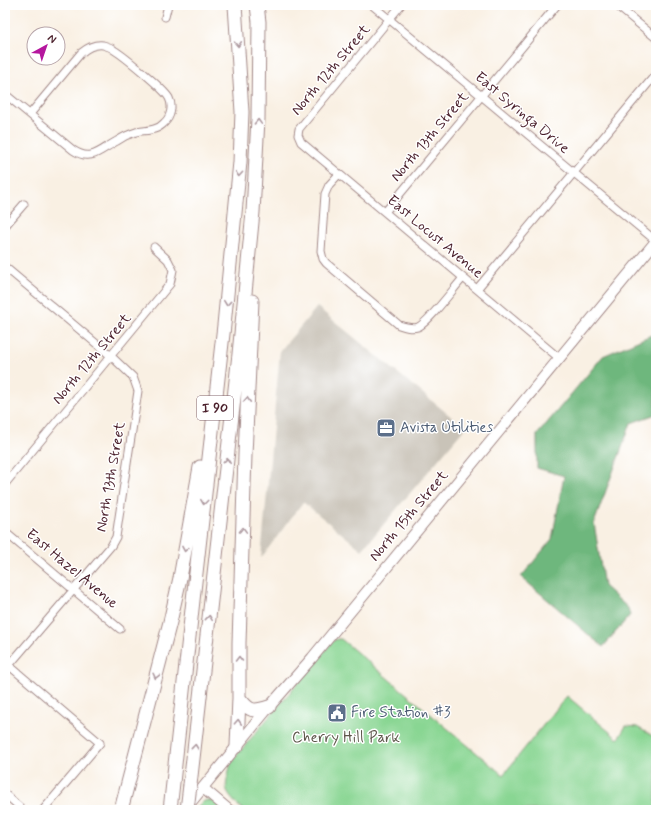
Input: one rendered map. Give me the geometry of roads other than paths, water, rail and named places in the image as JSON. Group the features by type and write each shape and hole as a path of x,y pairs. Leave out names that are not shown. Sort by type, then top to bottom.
{"highway":[{"name":"I 90","path":"170,810 216,401 240,162 242,112 235,5"},
{"name":"I 90","path":"237,746 244,463 252,312 253,212 258,119 259,22 257,5"},
{"name":"I 90","path":"186,810 196,787 253,212"},
{"path":"121,810 170,622 180,578 200,464 216,401"},
{"path":"239,698 246,707 256,711 269,707"}],"main road":[{"name":"North 15th Street","path":"196,787 237,746 317,652 656,241"},
{"path":"196,787 230,810"}],"street":[{"path":"165,17 168,5"},
{"name":"East Syringa Drive","path":"372,5 656,241"},
{"name":"North 12th Street","path":"298,133 299,129 401,5"},
{"name":"North 13th Street","path":"385,212 557,5"},
{"path":"616,5 656,38"},
{"path":"5,94 73,150 87,156 100,152 124,136 137,132 154,130 168,120 171,110 170,100 159,87 115,50 103,45 97,45 89,47 81,53 30,114"},
{"path":"477,289 656,74"},
{"name":"East Locust Avenue","path":"298,133 301,142 559,358"},
{"path":"339,174 328,185 325,194 321,243 323,259 326,264 399,325 413,328 426,321 463,278"},
{"path":"5,226 24,204"},
{"name":"North 12th Street","path":"5,484 170,284 173,270 168,260 154,247"},
{"name":"North 13th Street","path":"5,267 111,356 133,377 138,391 116,537 111,546 6,666"},
{"name":"East Hazel Avenue","path":"5,532 120,629"},
{"path":"6,666 100,743 43,810"},
{"path":"5,794 24,810"}],"place":[{"name":"Avista Utilities","path":"386,428"},
{"name":"Fire Station #3","path":"337,713"}],"park label":[{"name":"Cherry Hill Park","path":"346,738"}]}
